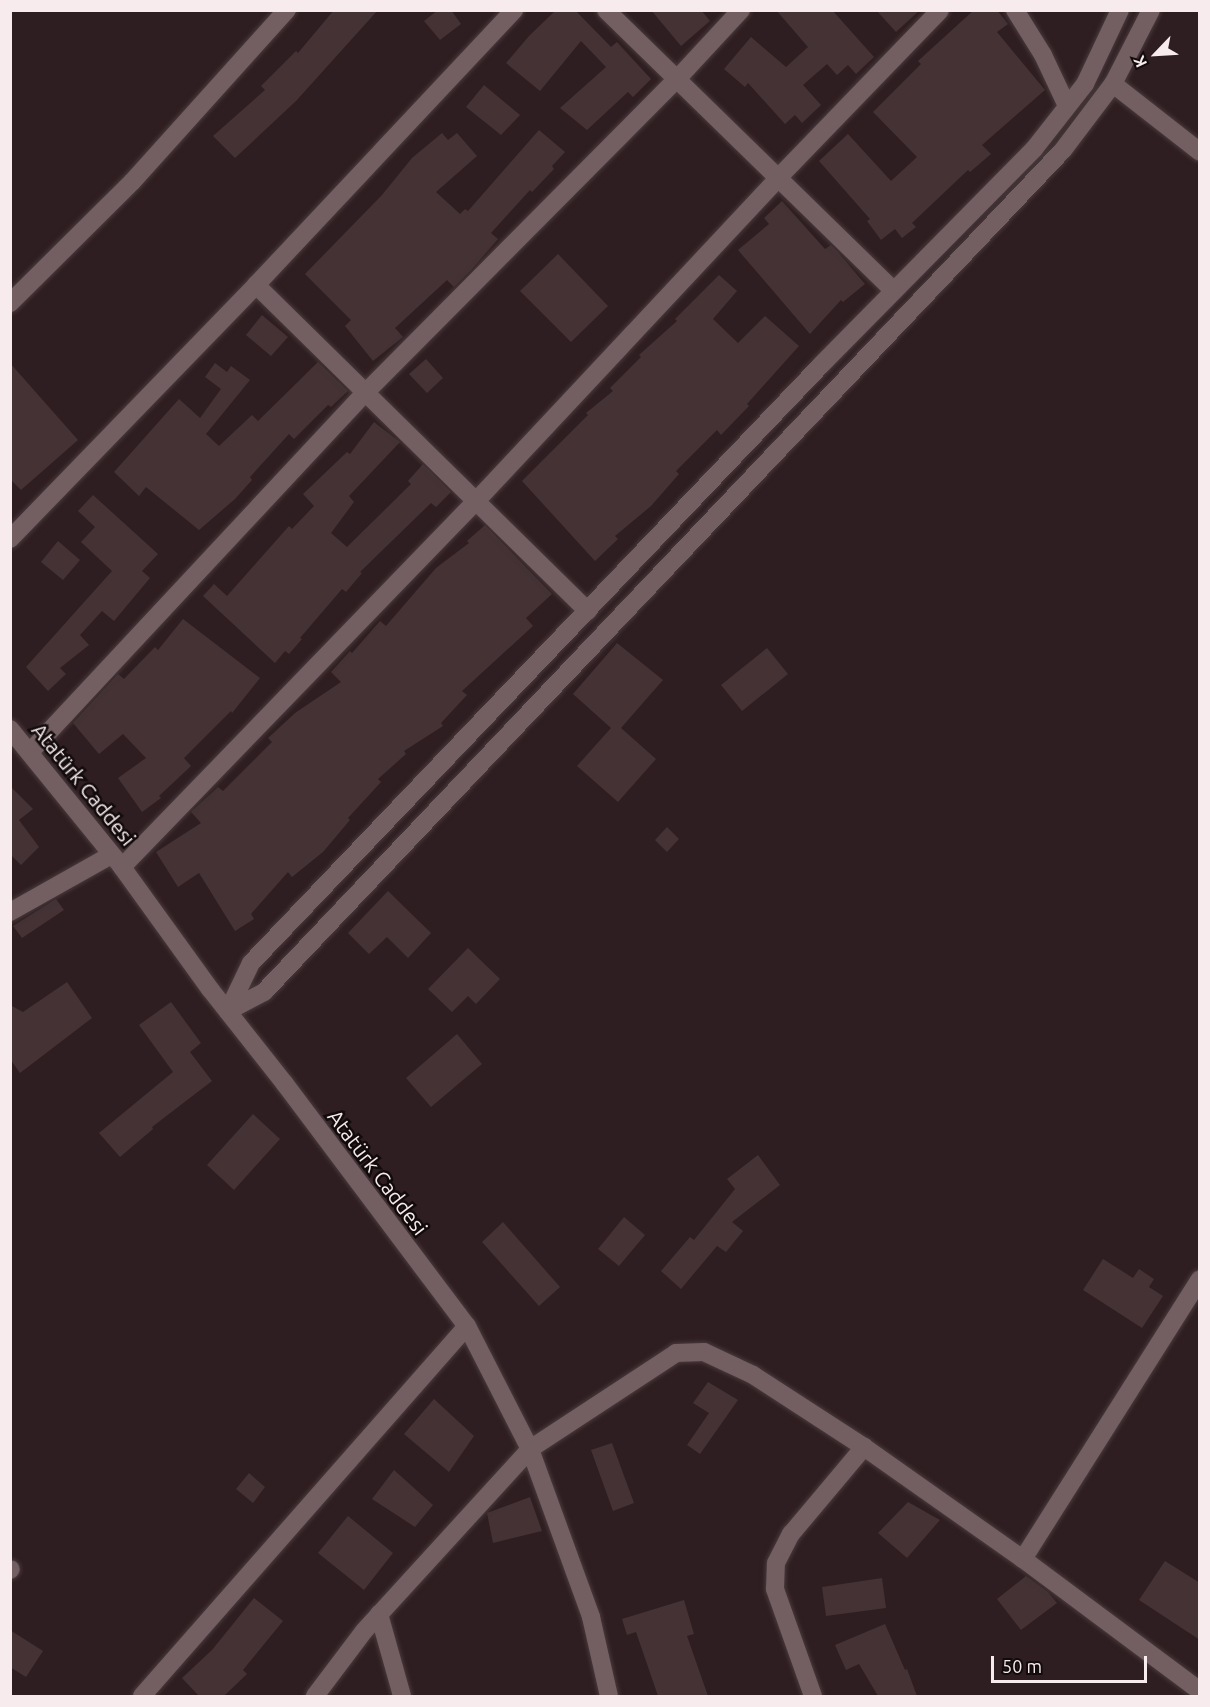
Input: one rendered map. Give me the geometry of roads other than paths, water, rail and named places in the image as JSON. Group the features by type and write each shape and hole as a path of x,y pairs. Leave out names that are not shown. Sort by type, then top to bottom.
{"street":[{"path":"10,303 132,182 287,10"},
{"path":"10,539 256,285 514,10"},
{"path":"606,10 894,291"},
{"path":"30,752 365,393 678,78 741,10"},
{"path":"10,912 116,861 477,500 778,178 940,10"},
{"path":"1015,10 1043,55 1067,106"},
{"path":"228,1011 252,963 894,291 1034,148 1085,84 1120,10"},
{"path":"228,1011 264,992 1063,150 1113,84 1151,10"},
{"path":"1113,84 1200,152"},
{"path":"256,285 588,611"},
{"name":"Atatürk Caddesi","path":"10,729 116,861 467,1326 530,1449 591,1617 609,1696"},
{"path":"1023,1559 1200,1279"},
{"path":"142,1696 467,1326"},
{"path":"315,1696 380,1614 530,1449 676,1353 704,1352 753,1375 864,1447 1023,1559 1198,1688"},
{"path":"813,1696 775,1588 776,1563 791,1534 864,1447"},
{"path":"380,1614 402,1696"}]}
